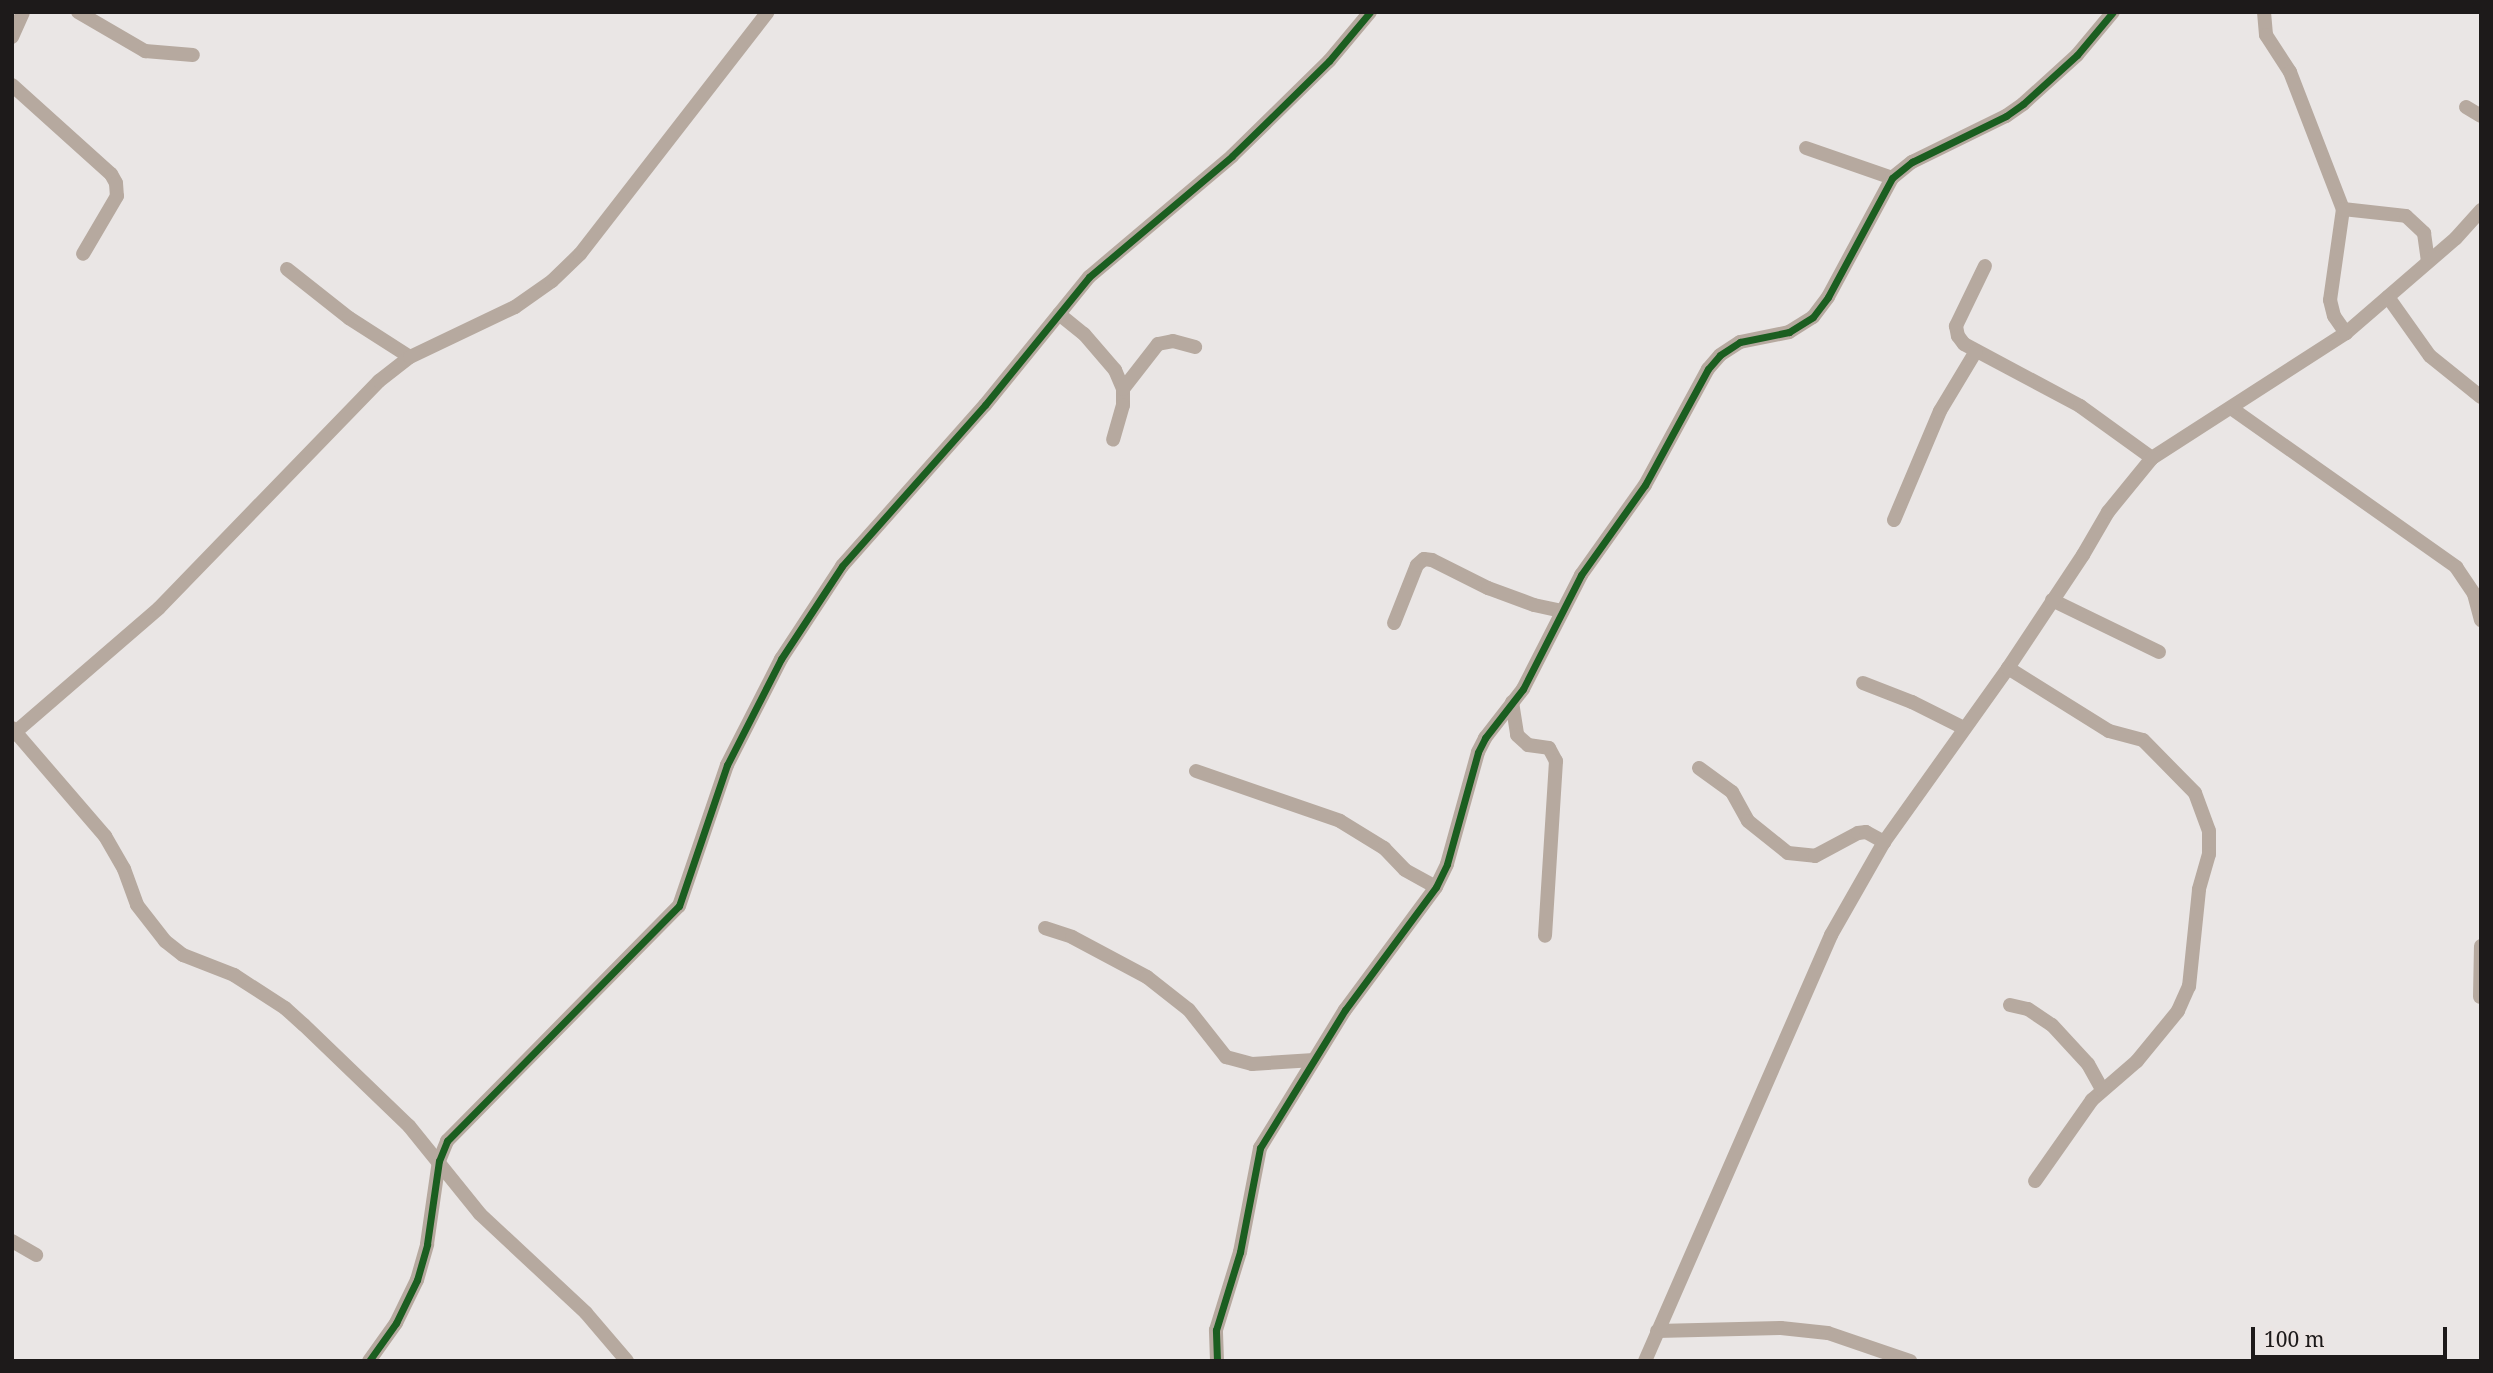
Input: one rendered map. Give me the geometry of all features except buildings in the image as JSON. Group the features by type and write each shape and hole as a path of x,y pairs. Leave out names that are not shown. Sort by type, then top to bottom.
{"street":[{"path":"12,37 23,12"},
{"path":"78,12 145,51 193,55"},
{"path":"627,1361 586,1313 480,1214 409,1126 285,1008 234,975 183,955 165,941 137,905 124,869 105,836 13,732 159,608 344,414 410,357 515,307 552,281 580,254 768,12"},
{"path":"369,1361 396,1323 417,1280 427,1244 439,1161 447,1141 456,1128 584,1006 679,906 727,765 797,631 842,566 985,405 1108,258 1187,195 1284,107 1329,61 1370,12"},
{"path":"2096,12 2099,29"},
{"path":"1217,1361 1216,1330 1240,1252 1255,1163 1282,1110 1345,1010 1436,887 1447,864 1478,752 1522,689 1598,549 1645,485 1708,369 1720,355 1740,342 1788,332 1813,317 1828,297 1892,178 1912,162 2006,116 2022,104 2077,54 2113,12"},
{"path":"2264,12 2266,35 2290,72 2343,209 2330,300 2334,316 2346,333"},
{"path":"12,85 111,174 116,183 117,195 83,254"},
{"path":"2466,107 2481,116"},
{"path":"1806,148 1892,178"},
{"path":"2343,209 2406,216 2424,233 2428,261"},
{"path":"1645,1361 1831,935 1884,842 2008,668 2108,512 2152,458 2189,431 2231,408 2346,333 2456,238 2481,210"},
{"path":"1985,266 1956,326 1958,336 1964,344 2080,406 2152,458"},
{"path":"287,269 349,318 410,357"},
{"path":"2388,297 2430,355 2481,397"},
{"path":"1059,314 1100,351 1115,370 1123,389 1120,421 1112,440"},
{"path":"1123,389 1158,344 1173,341 1195,347"},
{"path":"1894,520 1940,411 1976,351"},
{"path":"2231,408 2456,568 2473,594 2481,620"},
{"path":"1394,623 1417,565 1424,559 1432,560 1488,588 1562,611"},
{"path":"2052,600 2159,652"},
{"path":"2008,668 2109,731 2136,736 2148,744 2195,793 2209,831 2209,854 2199,890 2193,960 2185,996 2157,1041 2102,1089 2035,1181"},
{"path":"1863,683 1912,702 1964,728"},
{"path":"1512,702 1517,735 1528,745 1549,748 1556,761 1545,936"},
{"path":"1699,768 1732,792 1748,821 1788,853 1815,856 1858,833 1866,832 1884,842"},
{"path":"1196,771 1340,821 1384,848 1405,870 1436,887"},
{"path":"1045,928 1072,937 1146,977 1189,1010 1226,1057 1252,1063 1314,1060"},
{"path":"2480,997 2481,946"},
{"path":"2010,1006 2028,1009 2052,1025 2088,1064 2102,1089"},
{"path":"12,1241 36,1255"},
{"path":"1657,1331 1781,1328 1810,1331 1843,1336 1910,1361"}],"cycle path":[{"path":"369,1361 396,1323 417,1280 427,1244 439,1161 447,1141 679,906 727,765 781,659 842,566 985,405 1089,277 1232,156 1329,61 1370,12"},
{"path":"1217,1361 1216,1330 1240,1252 1260,1148 1345,1010 1436,887 1447,864 1478,752 1485,738 1523,689 1581,575 1645,485 1708,369 1720,355 1740,342 1789,332 1813,317 1828,297 1892,178 1912,162 2006,116 2023,104 2077,55 2113,12"}]}
